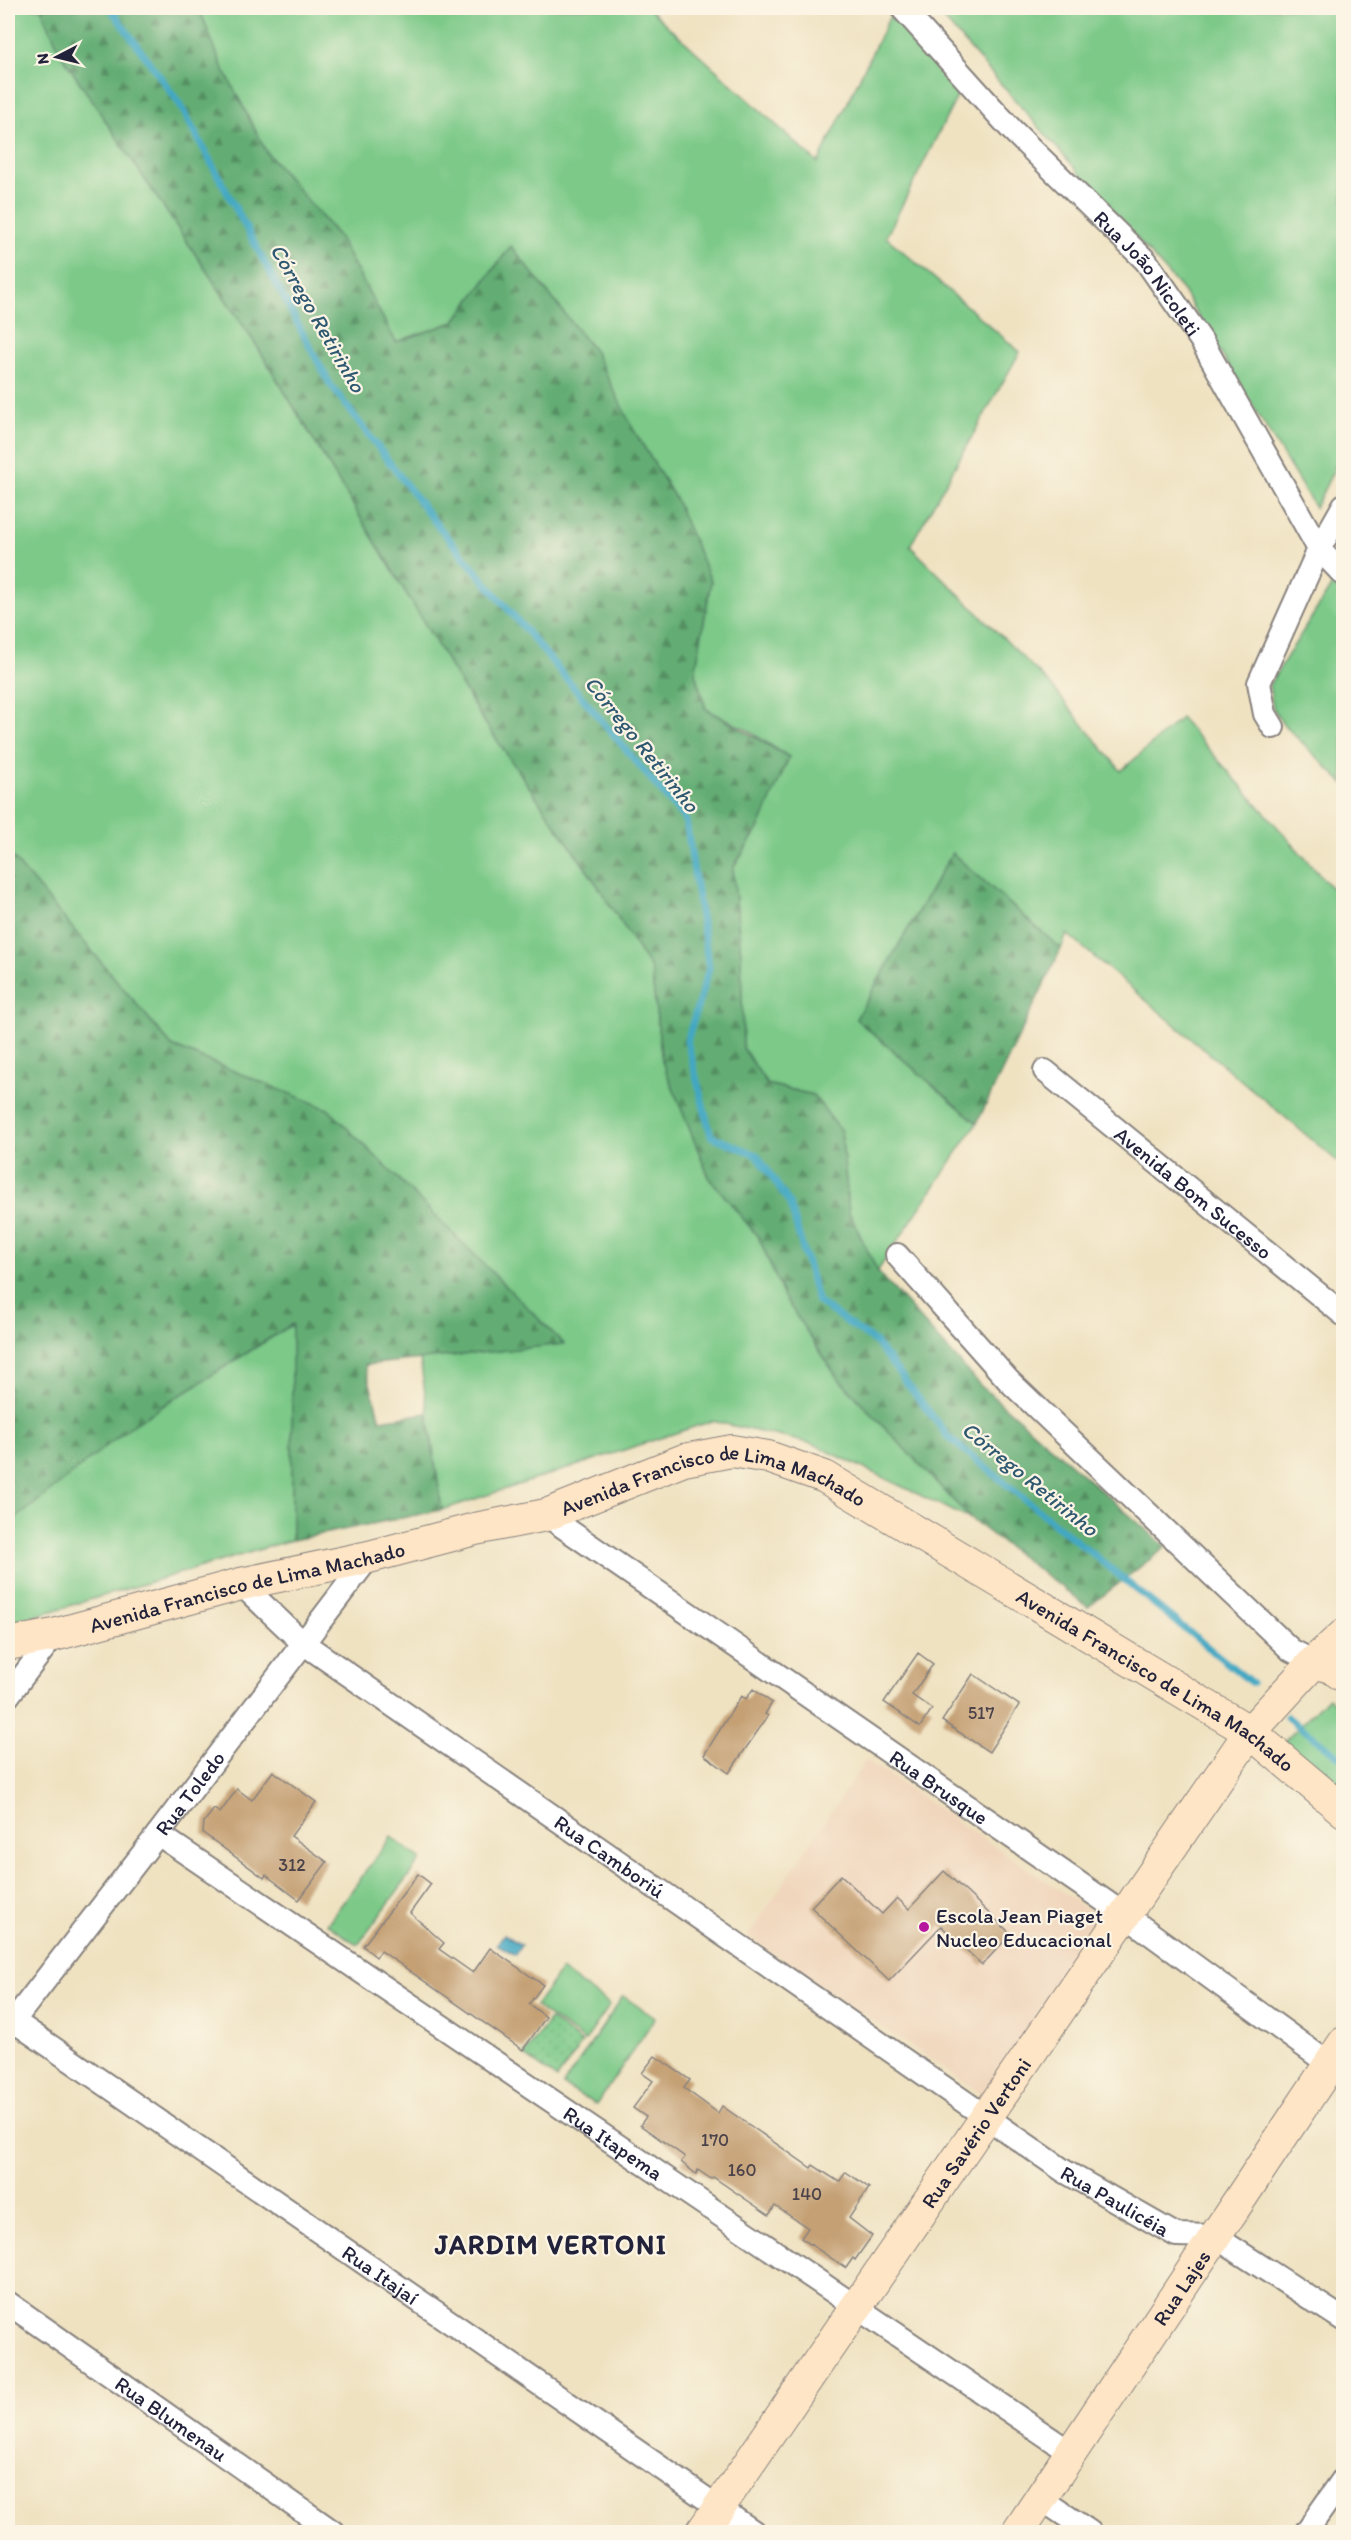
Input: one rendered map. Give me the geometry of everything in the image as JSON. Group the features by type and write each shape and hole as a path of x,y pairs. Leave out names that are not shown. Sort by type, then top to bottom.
{"street":[{"name":"Rua João Nicoleti","path":"902,8 1012,130 1146,261 1201,340 1319,549 1344,575"},
{"path":"1272,727 1265,714 1259,683 1319,549 1344,505"},
{"name":"Avenida Bom Sucesso","path":"1045,1071 1344,1315"},
{"path":"897,1255 1009,1381 1291,1650 1314,1662 1331,1667 1344,1676"},
{"name":"Avenida Francisco de Lima Machado","path":"8,1644 54,1635 241,1584 369,1557 475,1529 546,1515 684,1460 732,1451 768,1457 825,1477 1250,1732 1344,1811"},
{"name":"Rua Brusque","path":"546,1515 1125,1916 1336,2054"},
{"name":"Rua Toledo","path":"9,2022 158,1834 369,1557"},
{"name":"Rua Camboriú","path":"241,1584 303,1643 986,2118"},
{"path":"8,1696 54,1635"},
{"name":"Rua Savério Vertoni","path":"710,2520 1250,1732 1314,1662 1344,1635"},
{"name":"Rua Itapema","path":"158,1834 1070,2452"},
{"name":"Rua Itajaí","path":"9,2022 710,2520 754,2532"},
{"name":"Rua Lajes","path":"1018,2532 1336,2054"},
{"name":"Rua Paulicéia","path":"986,2118 1064,2171 1176,2235 1214,2236"},
{"path":"1214,2236 1344,2320"},
{"name":"Rua Blumenau","path":"8,2303 333,2532"},
{"path":"1306,2532 1344,2478"},
{"path":"1041,2499 1090,2532"}],"shaded area":[{"name":"Escola Jean Piaget Nucleo Educacional","path":"866,1760 1101,1918 983,2095 748,1936"}],"green space":[{"path":"8,8 41,8 62,56 257,346 481,717 598,886 651,969 662,1061 709,1177 759,1238 784,1297 837,1377 972,1520 813,1444 712,1421 442,1510 420,1359 563,1344 328,1110 172,1046 8,852"},
{"path":"41,8 199,8 221,64 267,153 338,236 396,342 454,322 511,246 595,352 633,429 675,498 711,581 695,673 706,709 789,757 759,827 733,868 741,955 743,1048 767,1084 813,1095 841,1131 849,1212 878,1272 981,1386 1166,1547 1088,1607 972,1520 837,1377 784,1297 759,1238 709,1177 662,1061 651,969 598,886 481,717 257,346 62,56"},
{"path":"199,8 648,8 818,163 890,16 961,89 886,237 1020,352 910,546 1049,683 1121,771 1181,718 1343,901 1343,1166 1067,934 1061,949 952,853 856,1019 977,1123 877,1272 849,1212 841,1131 813,1095 767,1084 743,1048 741,955 733,868 759,827 789,757 749,731 706,709 695,673 711,581 675,498 633,429 511,246 454,322 396,342 338,236 267,153 221,64"},
{"path":"934,8 1343,8 1343,451 1315,508 1183,291"},
{"path":"1332,585 1343,595 1343,783 1282,723 1273,708 1269,685"},
{"path":"8,852 172,1046 328,1109 564,1344 365,1365 380,1420 427,1413 442,1510 292,1540 292,1324 131,1426 8,1525"},
{"path":"952,853 1061,949 977,1123 856,1019"},
{"path":"293,1324 292,1540 8,1624 8,1525 131,1426"},
{"path":"1328,1697 1343,1709 1343,1794 1284,1742"},
{"path":"391,1837 421,1859 358,1945 327,1924"},
{"path":"561,1970 610,2005 585,2041 535,2006"},
{"path":"623,1996 655,2018 596,2105 563,2085"},
{"path":"550,2019 582,2043 557,2079 524,2055"}],"water":[{"path":"504,1934 521,1945 515,1955 497,1944"}],"building":[{"path":"918,1653 933,1664 912,1695 932,1709 920,1727 884,1702"},
{"path":"973,1674 1019,1705 989,1752 942,1721"},
{"path":"753,1689 772,1703 765,1714 768,1716 729,1773 704,1755 741,1696 746,1699"},
{"path":"273,1771 316,1802 291,1836 327,1862 299,1900 266,1875 264,1878 203,1833 204,1822 214,1809 220,1813 237,1789 252,1800"},
{"path":"944,1871 1011,1934 982,1965 941,1926 889,1981 811,1907 841,1875 882,1914 897,1898 909,1909"},
{"path":"418,1874 431,1884 410,1913 444,1943 439,1949 473,1973 490,1948 543,1985 529,2004 546,2017 523,2050 381,1951 376,1957 363,1946"},
{"path":"655,2056 690,2080 684,2088 718,2113 722,2106 811,2168 813,2165 839,2182 846,2172 869,2188 849,2218 872,2236 855,2260 853,2258 846,2268 801,2238 808,2228 775,2206 769,2215 713,2177 711,2179 698,2170 696,2174 681,2162 685,2157 640,2125 646,2117 633,2108 653,2081 642,2073"}],"waterway":[{"name":"Córrego Retirinho","path":"110,8 179,103 330,384 434,521 686,821 709,968 687,1041 711,1136 757,1155 790,1204 818,1302 875,1342 949,1438 1252,1683"},
{"path":"1287,1717 1344,1760"}],"place":[{"name":"Escola Jean Piaget Nucleo Educacional","path":"924,1927"}],"district":[{"name":"JARDIM VERTONI","path":"551,2244"}]}
